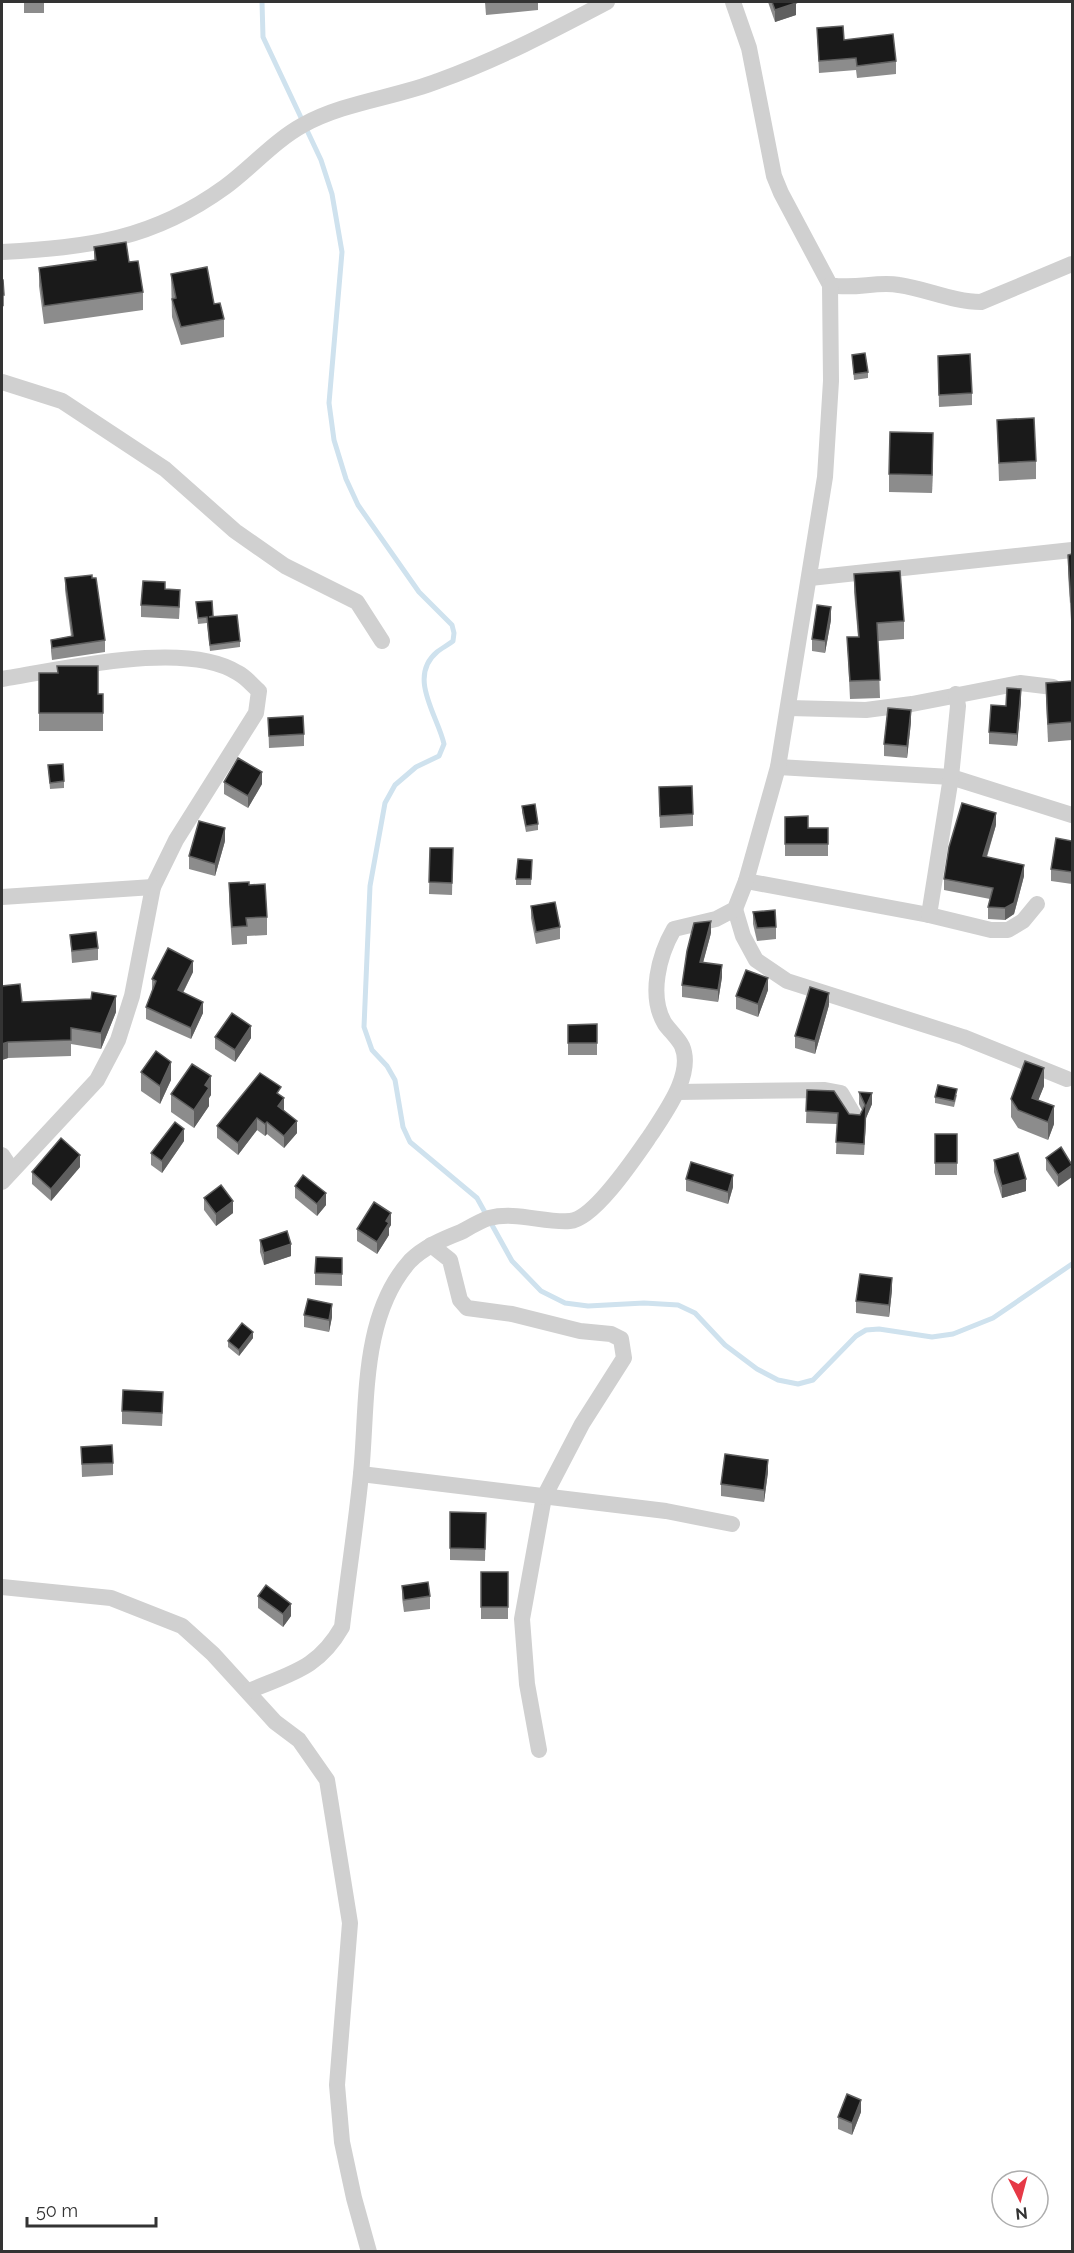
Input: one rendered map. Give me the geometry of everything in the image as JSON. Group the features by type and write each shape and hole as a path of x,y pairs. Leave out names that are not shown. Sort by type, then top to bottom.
{"street":[{"path":"2,252 99,244 139,233 182,214 226,186 264,152 304,124 361,102 436,82 535,40 607,2"},
{"path":"733,2 749,48 774,176 781,194 830,285 831,381 825,477 789,708 778,767 746,881 735,909 742,936 756,960 788,981 963,1037 1067,1079"},
{"path":"830,285 848,288 896,284 966,302 981,302 1072,264"},
{"path":"2,382 62,401 165,469 235,531 285,566 357,602 382,641"},
{"path":"810,578 1072,550"},
{"path":"2,679 155,656 210,662 238,672 259,691 256,713 176,840 153,887 132,996 118,1040 97,1080 7,1176"},
{"path":"789,708 866,710 912,704 1020,683 1053,687"},
{"path":"929,915 951,777 958,706 956,694"},
{"path":"778,767 951,777 1072,814"},
{"path":"746,881 929,915 991,930 1008,930 1023,921 1037,904"},
{"path":"2,897 153,887"},
{"path":"249,1692 311,1664 330,1648 342,1627 361,1474 370,1357 379,1322 394,1285 411,1261 431,1245 489,1219 510,1215 573,1221 603,1200 677,1092 683,1069 682,1046 664,1022 656,990 664,947 674,929 716,919 735,909"},
{"path":"677,1092 825,1090 841,1093 855,1117"},
{"path":"2,1155 7,1176"},
{"path":"431,1245 450,1260 460,1300 467,1308 512,1314 580,1331 611,1334 621,1339 624,1358 582,1424 544,1497 522,1619 527,1684 538,1750"},
{"path":"361,1474 666,1511 732,1524"},
{"path":"2,1587 111,1598 158,1614 182,1626 249,1692 275,1722 299,1740 327,1780 350,1923 337,2085 342,2142 369,2252"}],"building":[{"path":"772,2 795,2 796,3 775,10"},
{"path":"843,26 844,40 893,34 896,61 857,66 856,58 819,61 817,28"},
{"path":"126,242 129,262 138,261 143,292 44,306 39,268 96,260 94,247"},
{"path":"207,267 214,304 220,303 224,319 181,327 172,299 176,298 171,274"},
{"path":"865,353 868,372 854,374 852,355"},
{"path":"970,354 972,393 939,395 938,356"},
{"path":"1034,418 1036,461 999,463 997,420"},
{"path":"890,432 933,433 932,475 889,474"},
{"path":"1072,554 1072,602 1071,602 1068,555"},
{"path":"900,571 904,621 877,623 880,680 850,681 847,637 859,637 854,574"},
{"path":"92,575 92,578 96,578 105,640 52,648 51,640 73,636 65,578"},
{"path":"143,581 165,582 165,589 180,590 179,607 141,605"},
{"path":"212,601 213,616 209,617 237,615 240,641 210,645 207,617 198,618 196,602"},
{"path":"817,605 831,607 825,641 812,639"},
{"path":"57,666 98,666 98,694 103,694 103,713 39,713 39,673 58,673"},
{"path":"1072,681 1072,722 1048,724 1046,683"},
{"path":"1007,688 1021,689 1017,734 989,732 991,705 1006,706"},
{"path":"888,708 911,710 907,746 884,744"},
{"path":"303,716 304,734 269,736 268,718"},
{"path":"238,758 262,772 248,796 224,782"},
{"path":"63,764 64,781 50,783 48,765"},
{"path":"692,786 693,814 660,816 659,787"},
{"path":"962,803 996,813 983,856 1024,865 1014,903 1005,908 988,907 993,888 944,879 949,847"},
{"path":"535,804 538,824 526,826 522,806"},
{"path":"808,816 808,828 828,828 828,844 785,844 785,817"},
{"path":"199,821 225,828 215,864 189,856"},
{"path":"1056,838 1072,841 1072,872 1051,869"},
{"path":"430,848 453,848 452,883 429,882"},
{"path":"518,859 532,860 531,879 516,879"},
{"path":"249,882 249,885 265,884 267,917 246,918 247,926 232,927 229,883"},
{"path":"555,902 560,927 536,932 531,906"},
{"path":"775,910 776,927 757,928 753,912"},
{"path":"711,921 700,962 722,965 718,990 682,985 694,923"},
{"path":"96,932 98,948 72,951 70,935"},
{"path":"168,948 193,961 178,990 203,1002 191,1028 146,1007 156,981 152,979"},
{"path":"746,970 768,978 758,1004 736,996"},
{"path":"20,984 22,1002 91,999 92,992 116,996 101,1033 71,1028 71,1040 2,1044 2,986"},
{"path":"810,987 829,993 815,1041 795,1036"},
{"path":"232,1013 251,1026 235,1050 215,1037"},
{"path":"597,1024 597,1043 568,1043 568,1025"},
{"path":"156,1051 171,1062 160,1086 141,1072"},
{"path":"1025,1061 1044,1068 1032,1098 1054,1106 1048,1122 1018,1110 1011,1099"},
{"path":"192,1064 211,1076 205,1085 209,1088 194,1110 171,1094"},
{"path":"260,1073 281,1087 277,1093 284,1098 278,1106 297,1121 284,1136 267,1122 265,1124 257,1118 238,1143 217,1126"},
{"path":"938,1085 957,1089 954,1101 935,1097"},
{"path":"807,1090 834,1091 849,1114 860,1115 865,1105 859,1092 872,1093 866,1107 864,1144 836,1142 838,1113 806,1111"},
{"path":"175,1122 184,1129 162,1161 151,1153"},
{"path":"935,1134 957,1134 957,1163 935,1163"},
{"path":"61,1138 80,1155 51,1189 32,1172"},
{"path":"1061,1147 1072,1165 1058,1175 1046,1158"},
{"path":"1018,1153 1026,1179 1002,1186 994,1160"},
{"path":"691,1162 733,1175 728,1192 686,1179"},
{"path":"303,1175 326,1193 317,1204 295,1186"},
{"path":"221,1185 233,1201 216,1214 204,1198"},
{"path":"374,1202 391,1213 386,1221 389,1223 377,1242 357,1229"},
{"path":"287,1231 291,1244 264,1253 260,1240"},
{"path":"316,1257 342,1258 342,1274 315,1273"},
{"path":"860,1274 892,1278 889,1305 856,1301"},
{"path":"308,1299 332,1304 329,1320 304,1315"},
{"path":"242,1323 253,1332 239,1350 228,1341"},
{"path":"123,1390 163,1392 162,1413 122,1411"},
{"path":"112,1445 113,1463 82,1464 81,1447"},
{"path":"725,1454 768,1460 764,1490 721,1484"},
{"path":"450,1512 486,1513 485,1549 450,1548"},
{"path":"481,1572 508,1572 508,1607 481,1607"},
{"path":"428,1582 430,1596 404,1600 402,1586"},
{"path":"266,1585 291,1604 283,1614 258,1596"},
{"path":"847,2094 861,2100 852,2123 838,2117"}],"waterway":[{"path":"262,2 263,37 321,160 332,194 342,252 329,403 334,440 346,479 358,505 419,592 452,625 454,633 453,641 437,652 428,662 425,673 424,685 427,697 444,744 439,756 416,767 395,785 385,803 370,886 364,1027 372,1050 387,1066 395,1080 403,1127 410,1142 477,1198 512,1261 541,1291 565,1303 588,1306 644,1303 678,1305 695,1313 725,1345 757,1369 778,1380 798,1384 813,1380 856,1336 866,1330 879,1329 932,1337 953,1334 993,1318 1072,1264"}]}
